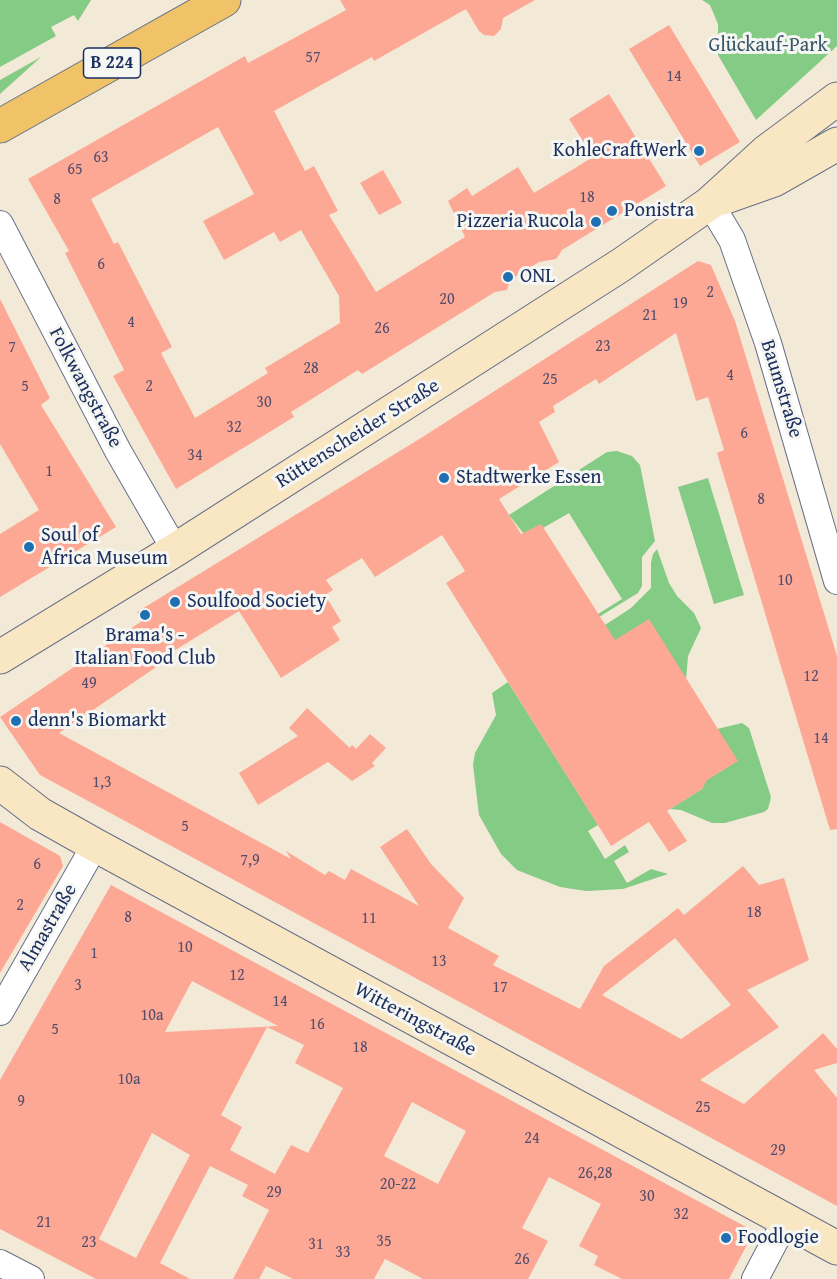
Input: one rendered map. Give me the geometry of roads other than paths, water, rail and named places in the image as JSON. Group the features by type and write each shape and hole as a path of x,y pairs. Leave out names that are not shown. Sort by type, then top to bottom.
{"main road":[{"name":"B 224","path":"0,126 224,0"}],"street":[{"name":"Rüttenscheider Straße","path":"0,657 175,550 513,336 710,203 766,151 837,99"},
{"name":"Rüttenscheider Straße","path":"710,203 774,180 837,144"},
{"name":"Baumstraße","path":"710,203 732,240 768,342 837,581"},
{"name":"Folkwangstraße","path":"0,224 118,451 175,550"},
{"name":"Witteringstraße","path":"0,783 40,814 95,845 837,1248"},
{"name":"Almastraße","path":"0,1012 95,845"},
{"path":"755,1279 786,1220"},
{"path":"0,1263 31,1279"}],"place":[{"name":"KohleCraftWerk","path":"699,151"},
{"name":"Ponistra","path":"612,211"},
{"name":"Pizzeria Rucola","path":"596,222"},
{"name":"ONL","path":"508,277"},
{"name":"Stadtwerke Essen","path":"444,478"},
{"name":"Soul of Africa Museum","path":"29,547"},
{"name":"Soulfood Society","path":"175,602"},
{"name":"Brama's - Italian Food Club","path":"145,615"},
{"name":"denn's Biomarkt","path":"16,721"},
{"name":"Foodlogie","path":"726,1238"}],"park label":[{"name":"Glückauf-Park","path":"768,46"}]}
